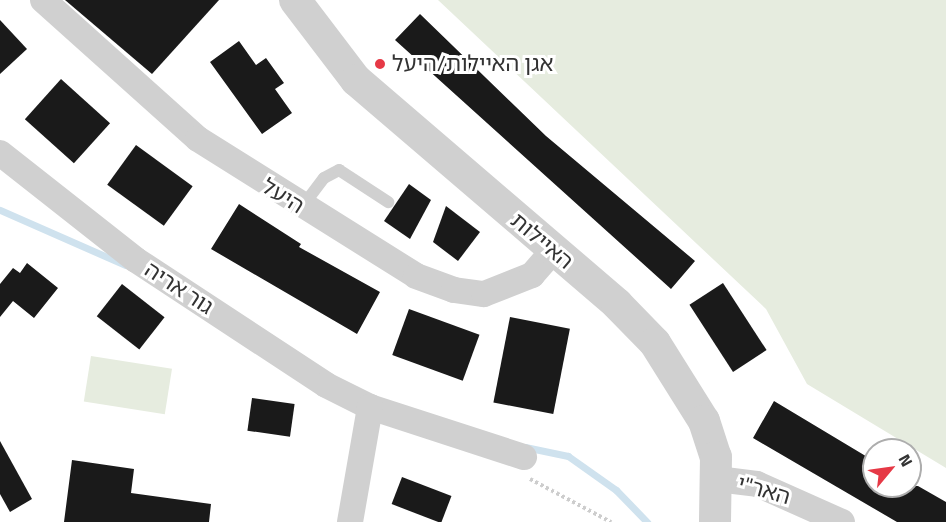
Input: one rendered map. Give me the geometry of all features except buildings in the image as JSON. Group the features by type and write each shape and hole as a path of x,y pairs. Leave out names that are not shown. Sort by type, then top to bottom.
{"street":[{"name":"היעל","path":"43,0 198,139 302,208 416,276 454,290 484,294 509,288 532,276 554,251"},
{"name":"האיילות","path":"295,0 356,80 554,251 655,344 704,421 717,479 715,522"},
{"name":"גור אריה","path":"0,153 136,260 326,385 370,407 524,457"},
{"path":"350,522 370,407"},
{"name":"האר\"י","path":"717,479 757,484 842,522"}],"lane":[{"path":"302,208 324,178 339,170 388,202"}],"path":[{"path":"524,457 527,477 611,522"}],"shaded area":[{"path":"438,0 946,0 946,468 922,453 922,438 896,438 807,384 766,309"},
{"path":"91,356 172,369 165,414 84,401"}],"waterway":[{"path":"0,210 125,265"},
{"path":"525,447 568,456 616,490 647,522"}],"place":[{"name":"אגן האיילות/היעל","path":"380,64"}]}
